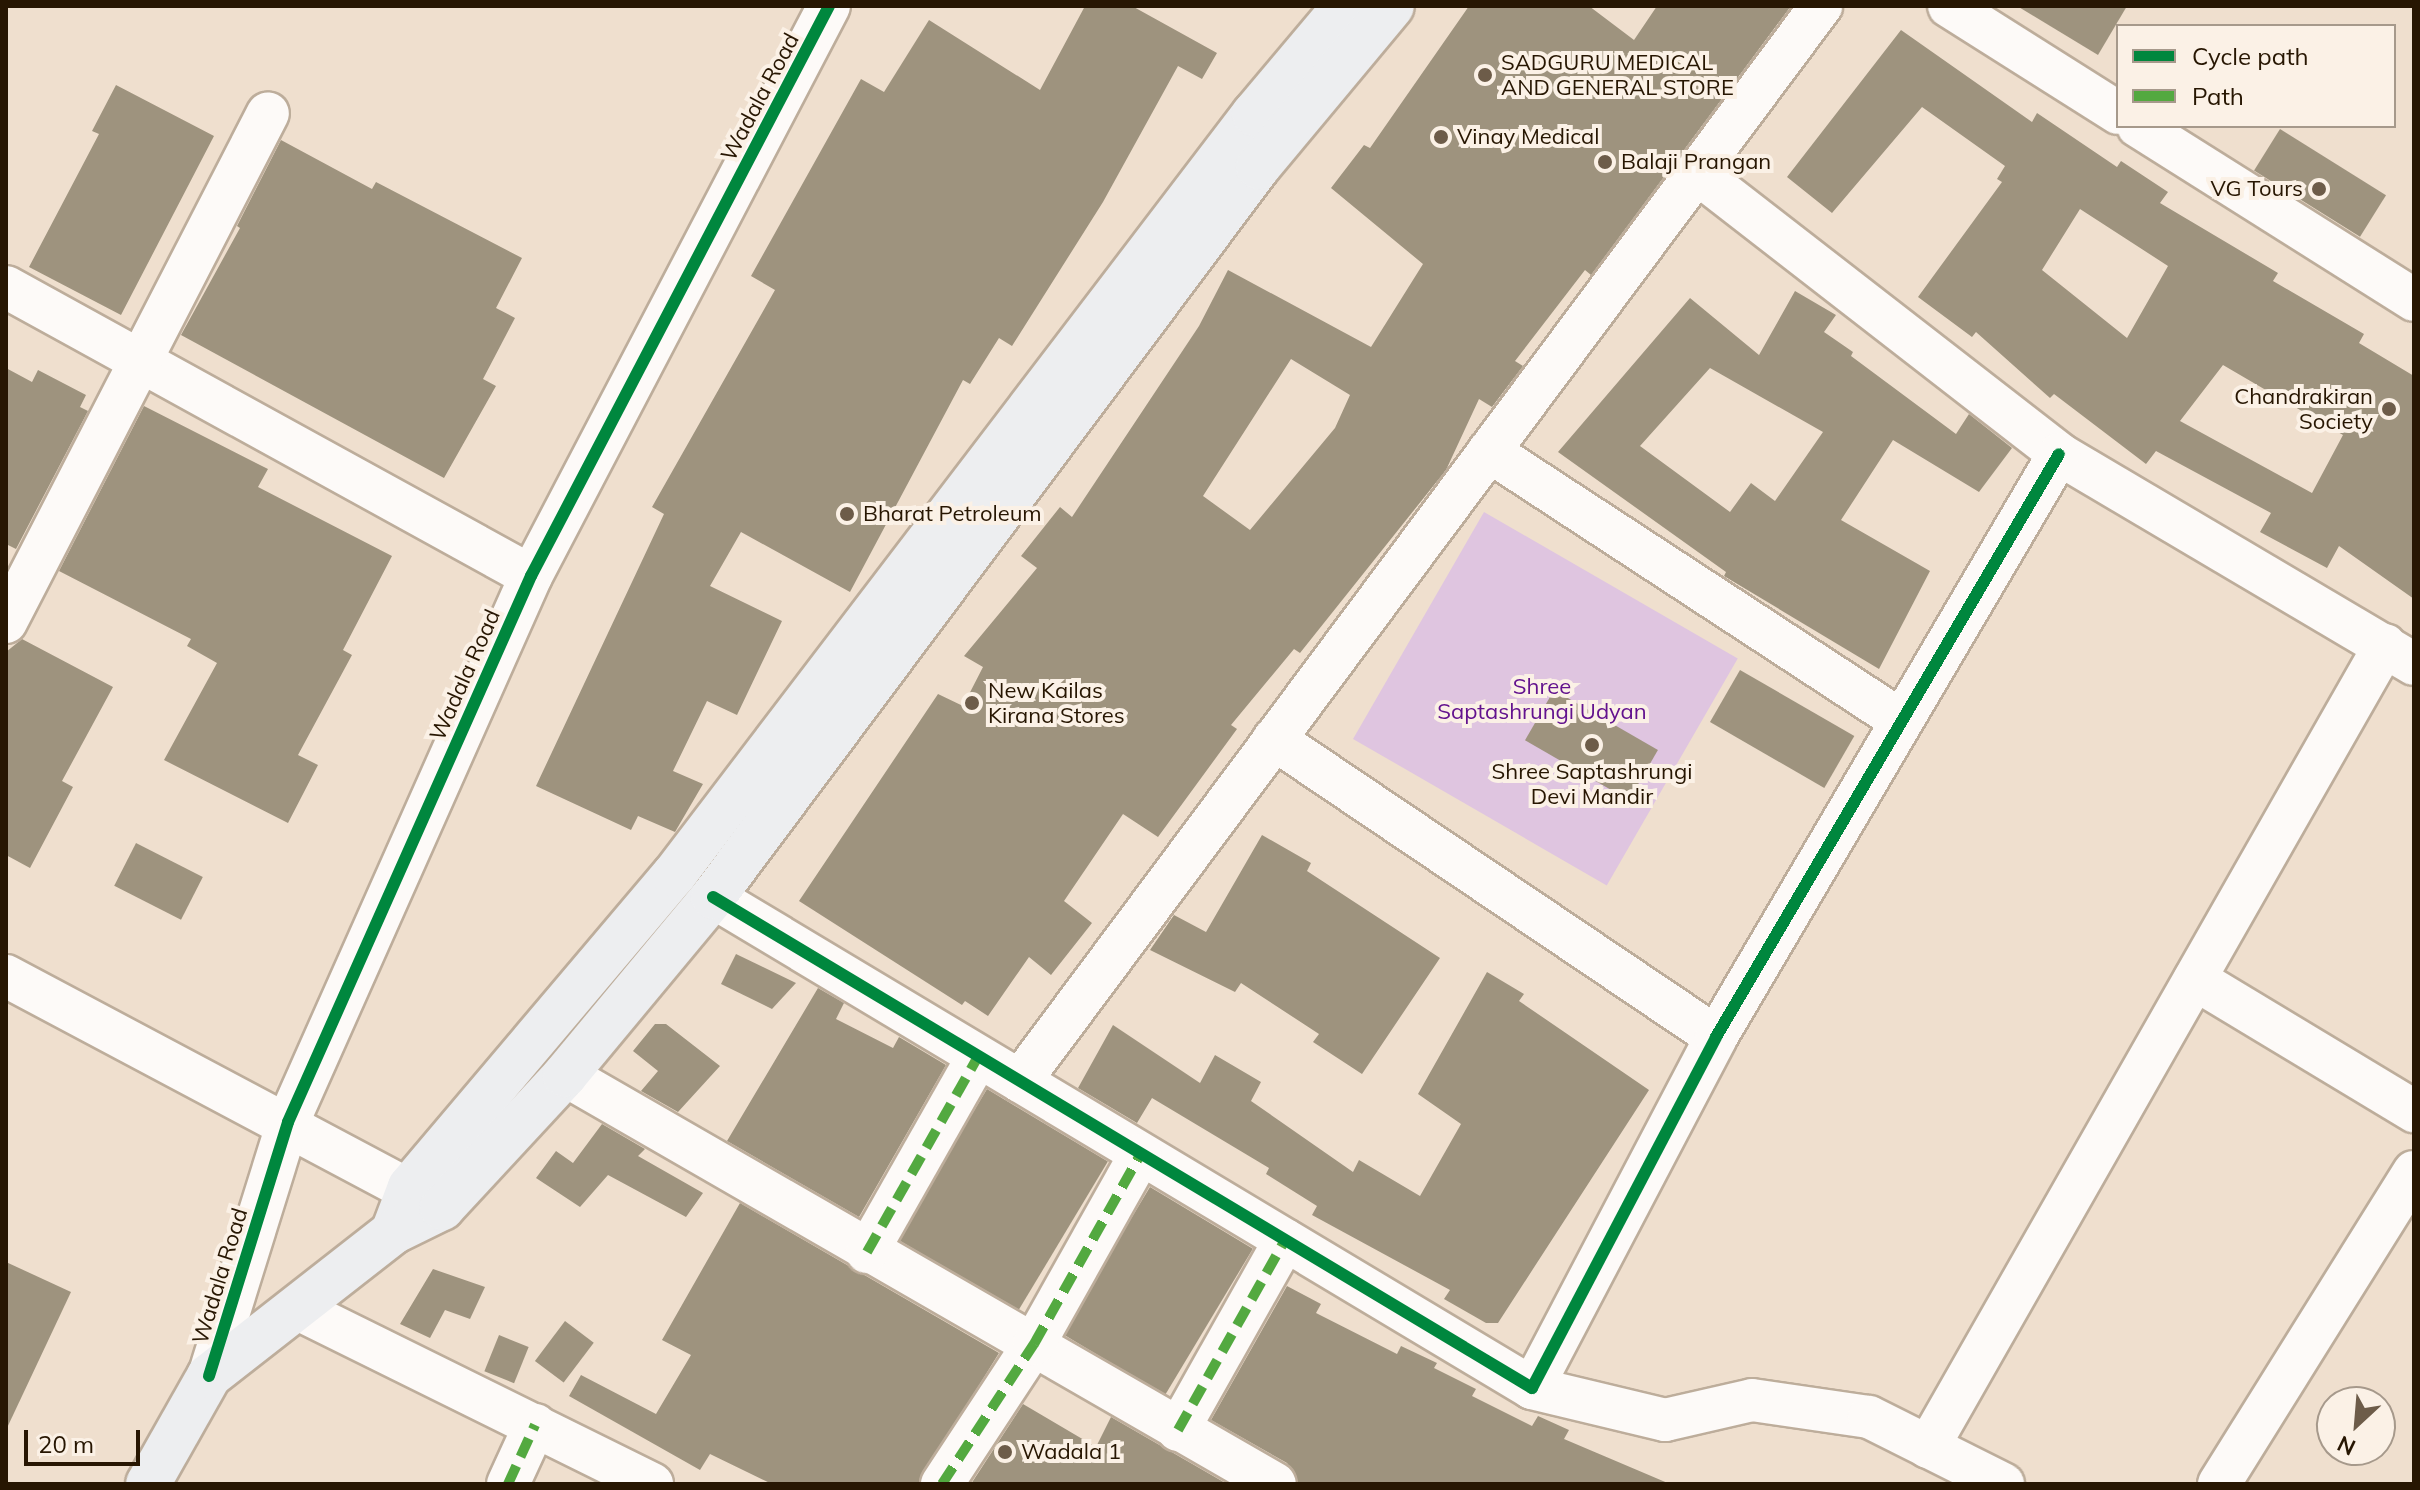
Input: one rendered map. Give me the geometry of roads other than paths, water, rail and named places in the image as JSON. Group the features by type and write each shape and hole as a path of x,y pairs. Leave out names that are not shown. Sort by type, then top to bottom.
{"main road":[{"path":"148,1484 209,1376 393,1232 426,1197 565,1075 713,897 914,595 1254,114 1345,6"},
{"path":"426,1197 674,875 914,595 1392,6"}],"street":[{"path":"1020,1081 1821,6"},
{"path":"1949,6 2116,112"},
{"name":"Wadala Road","path":"209,1376 288,1122 531,576 825,10"},
{"path":"6,622 268,113"},
{"path":"2141,128 2407,283"},
{"path":"1696,172 2059,454 2400,654 2195,979 1928,1447"},
{"path":"6,287 531,576"},
{"path":"1489,451 1901,721"},
{"path":"1532,1388 1716,1037 2059,454"},
{"path":"1274,739 1716,1037"},
{"path":"713,897 1532,1388 1665,1420 1752,1400 1869,1417 2003,1484"},
{"path":"6,976 426,1197"},
{"path":"2195,979 2414,1111"},
{"path":"867,1252 978,1057"},
{"path":"565,1075 867,1252 1034,1344 1275,1484"},
{"path":"942,1484 1034,1344 1140,1155"},
{"path":"2219,1484 2414,1172"},
{"path":"1178,1430 1285,1240"},
{"path":"298,1309 652,1484"},
{"path":"508,1484 535,1425"}],"place":[{"name":"SADGURU MEDICAL AND GENERAL STORE","path":"1485,75"},
{"name":"Vinay Medical","path":"1441,137"},
{"name":"Balaji Prangan","path":"1605,162"},
{"name":"VG Tours","path":"2319,189"},
{"name":"Chandrakiran Society","path":"2389,409"},
{"name":"Bharat Petroleum","path":"847,514"},
{"name":"New Kailas Kirana Stores","path":"972,703"},
{"name":"Shree Saptashrungi Devi Mandir","path":"1592,745"},
{"name":"Wadala 1","path":"1005,1452"}],"park label":[{"name":"Shree Saptashrungi Udyan","path":"1542,698"}]}
